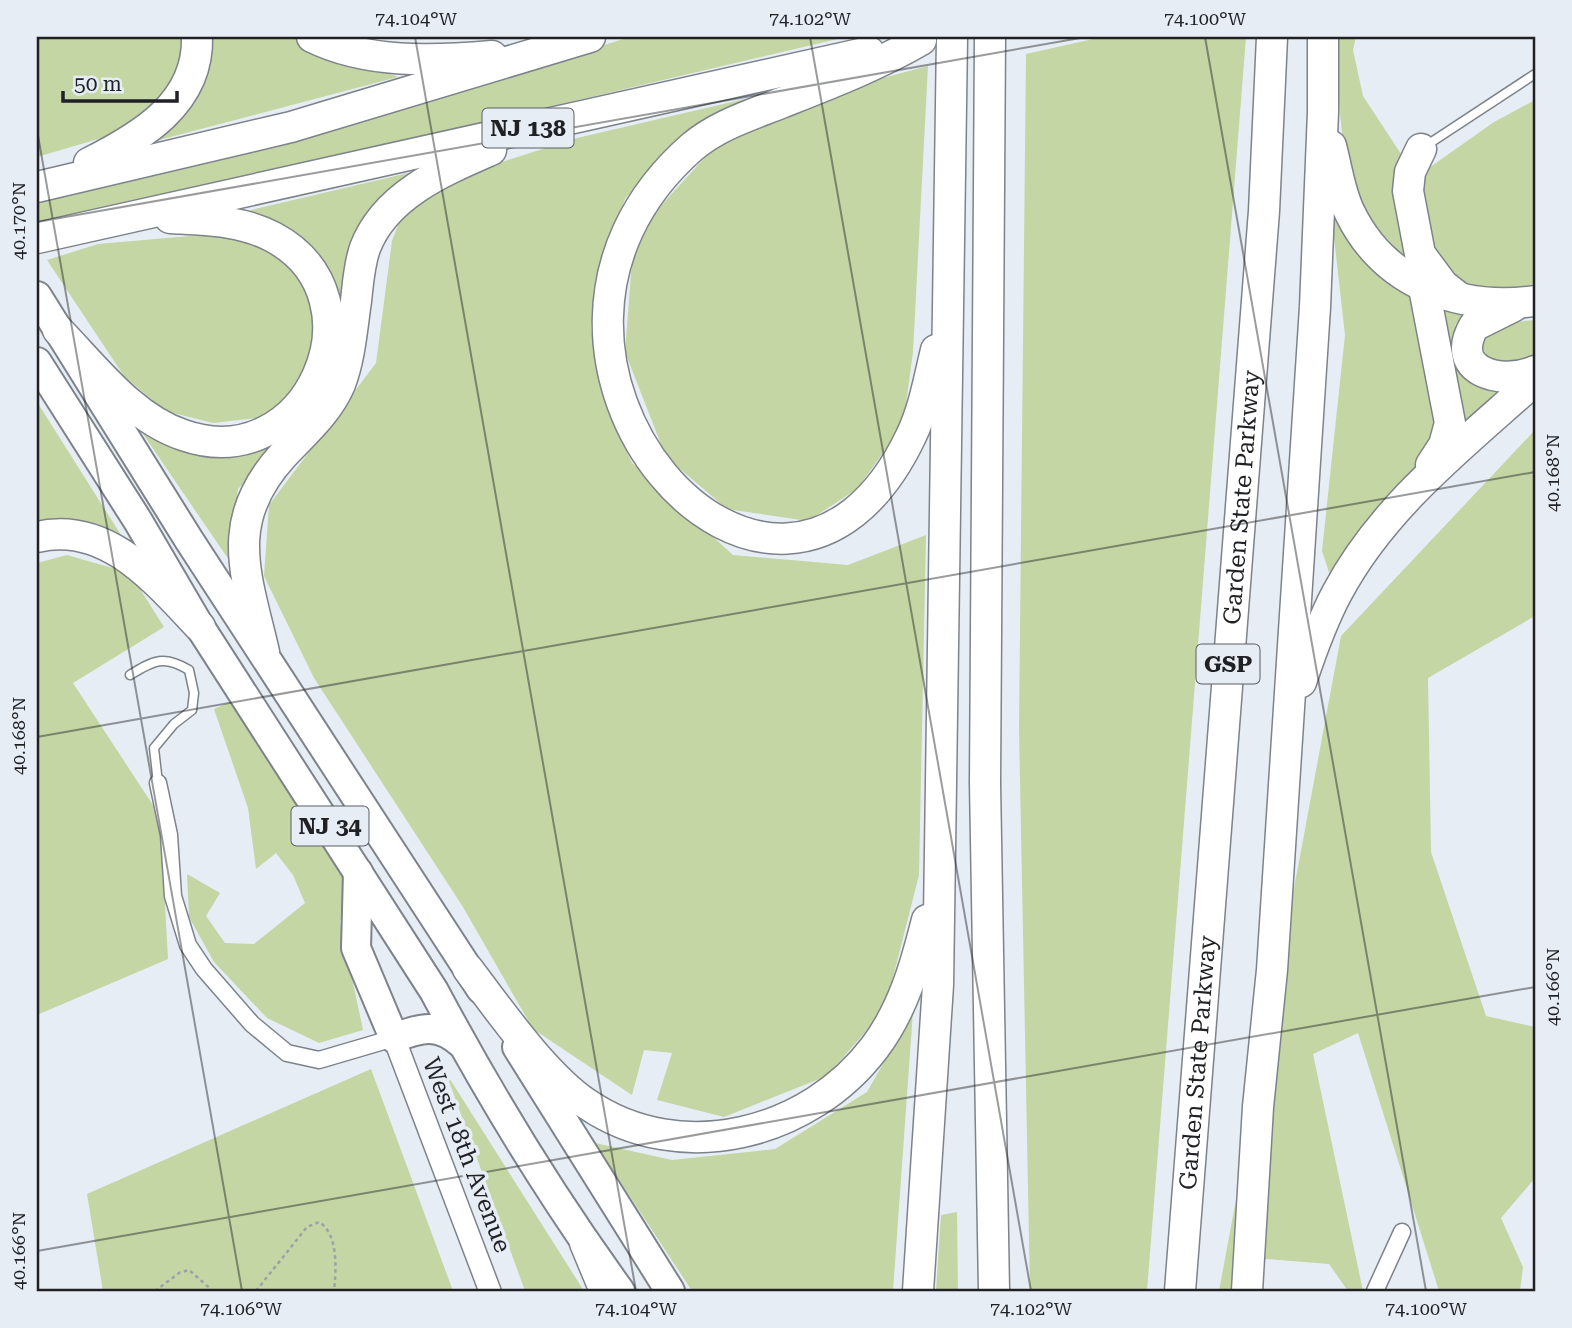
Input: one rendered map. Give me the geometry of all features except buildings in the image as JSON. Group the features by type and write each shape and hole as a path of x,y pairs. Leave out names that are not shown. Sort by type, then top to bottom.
{"highway":[{"path":"41,186 123,146 167,112 183,94 191,79 197,37"},
{"path":"312,37 358,54 412,59 542,52"},
{"name":"NJ 138","path":"41,186 291,127 590,37"},
{"path":"918,1291 939,985 952,37"},
{"path":"990,37 985,783 994,1291"},
{"name":"Garden State Parkway","path":"1180,1291 1264,211 1272,37"},
{"path":"1247,1291 1289,715 1315,307 1323,112 1323,37"},
{"path":"929,38 884,62 725,125 693,147 667,172 638,210 618,253 611,277 607,323 614,374 621,400 645,452 658,472 691,506 711,520 746,534 784,538 806,535 824,529 857,510 878,489 899,457 920,413 947,302"},
{"name":"NJ 138","path":"37,238 929,38"},
{"path":"1323,112 1351,215 1381,257 1424,288 1462,300 1530,302"},
{"path":"264,652 242,559 248,513 262,481 313,425 339,386 347,359 362,258 372,234 388,212 430,178 552,122"},
{"path":"1421,149 1410,172 1408,191 1420,254 1443,285 1462,300"},
{"path":"58,330 139,410 185,436 237,440 277,425 307,398 323,368 328,330 320,288 300,257 274,237 236,224 135,216"},
{"path":"1420,483 1444,445 1450,423 1424,288"},
{"name":"NJ 34","path":"37,296 189,540 468,969 670,1291"},
{"path":"1530,302 1480,320 1469,333 1469,349 1479,370 1495,378 1510,378 1535,371"},
{"name":"NJ 34","path":"37,362 138,520 200,627 434,990 464,1046 585,1243 620,1291"},
{"path":"1289,715 1336,594 1378,532 1420,483 1535,380"},
{"path":"37,537 74,535 114,548 147,571 200,627"},
{"path":"358,872 354,931 356,948 394,1038 431,1027 451,1034 464,1046"},
{"path":"468,969 534,1052 586,1104 622,1122 659,1132 700,1137 740,1133 776,1123 827,1096 852,1075 875,1046 895,1015 915,965 939,875"},
{"path":"585,1243 605,1291"}],"street":[{"path":"158,783 169,835 173,896 188,945 204,969 252,1024 287,1053 319,1060 394,1038"},
{"name":"West 18th Avenue","path":"394,1038 490,1291"},
{"path":"1375,1291 1402,1232"}],"lane":[{"path":"1421,149 1535,74"},
{"path":"130,675 150,662 172,660 189,670 194,693 192,710 174,724 154,748 158,783"}],"path":[{"path":"256,1291 307,1227 319,1222 323,1224 332,1242 334,1291"},
{"path":"155,1291 184,1270 193,1273 214,1291"}],"green space":[{"path":"37,37 185,37 186,57 167,92 122,132 37,157"},
{"path":"205,37 294,37 398,77 144,144"},
{"path":"630,37 846,37 37,227 37,197 450,93"},
{"path":"1102,37 1246,37 1147,1291 1030,1291 1019,728 1026,54"},
{"path":"1338,37 1356,37 1353,50 1363,96 1403,157 1409,262 1374,222 1351,174 1342,130"},
{"path":"928,66 913,352 903,425 857,489 808,521 727,509 666,457 625,352 634,235 720,141 811,97"},
{"path":"745,99 667,151 625,199 594,286 591,330 610,414 632,463 733,555 848,565 926,535 919,875 885,1009 827,1076 724,1117 657,1100 672,1053 644,1050 632,1095 533,1029 463,907 314,678 264,576 269,505 376,363 392,241 411,191 577,138"},
{"path":"1535,100 1535,284 1509,288 1480,288 1454,281 1443,273 1431,257 1416,177 1494,122"},
{"path":"421,170 399,190 342,328 247,211"},
{"path":"1328,184 1417,293 1440,417 1433,448 1330,575 1322,551 1345,335"},
{"path":"224,233 267,242 301,274 317,325 306,378 265,417 213,423 165,411 124,376 47,260 98,244"},
{"path":"1433,299 1468,311 1455,325 1454,359 1479,387 1513,386 1459,435"},
{"path":"1535,320 1535,358 1509,365 1489,359 1478,340 1505,323"},
{"path":"39,405 126,543 69,518 37,522"},
{"path":"1535,430 1535,616 1428,678 1431,852 1486,1016 1535,1027 1535,1178 1501,1218 1523,1267 1520,1291 1439,1291 1358,1033 1313,1054 1363,1291 1348,1291 1329,1264 1266,1259 1233,1291 1219,1291 1341,636"},
{"path":"288,433 238,489 229,560 143,434 189,449 238,455"},
{"path":"67,555 130,573 164,627 73,683 160,816 168,959 37,1015 37,563"},
{"path":"230,702 350,885 340,922 363,1030 319,1043 267,1018 214,962 189,917 187,874 220,893 206,916 225,943 254,944 305,903 293,875 276,853 256,869 248,808 214,709"},
{"path":"913,1011 893,1291 692,1291 595,1143 672,1160 775,1149 867,1092"},
{"path":"371,1069 453,1291 103,1291 87,1194"},
{"path":"446,1073 584,1291 525,1291"},
{"path":"957,1212 958,1291 936,1291 941,1215"}]}
